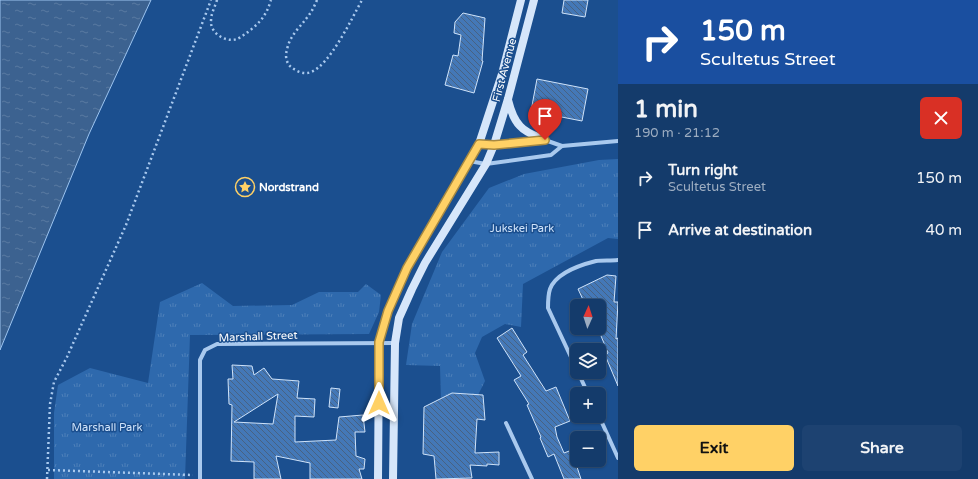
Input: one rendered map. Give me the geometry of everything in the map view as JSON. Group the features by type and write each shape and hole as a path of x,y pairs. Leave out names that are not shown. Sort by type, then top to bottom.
{"street":[{"name":"First Avenue","path":"378,479 379,342 388,311 407,268 479,144 502,74 521,0"},
{"name":"First Avenue","path":"393,479 395,343 399,318 425,263 486,164 494,145 508,99 534,0"},
{"path":"508,99 511,110 520,126 531,134 545,140 562,146 618,141"},
{"path":"479,144 494,145 545,140"},
{"path":"469,161 486,164 551,155 562,146"},
{"path":"570,354 548,308 550,288 558,277 571,269 597,261 618,260"},
{"name":"Marshall Street","path":"200,477 200,360 205,350 217,344 395,343"},
{"path":"601,423 618,458"},
{"path":"506,424 532,479"}],"path":[{"path":"47,479 50,404 54,382 67,358 126,225 211,0"},
{"path":"218,0 212,14 212,27 218,35 231,40 237,39 251,30 263,18 271,0"},
{"path":"317,0 312,11 293,36 287,49 286,58 288,64 292,68 305,73 311,72 328,57 362,0"},
{"path":"48,470 200,477"}],"green space":[{"name":"Jukskei Park","path":"618,159 618,239 608,238 523,284 521,327 505,324 482,337 475,353 485,381 478,395 441,400 440,366 406,365 412,324 442,252 489,188 524,174 599,160"},
{"name":"Marshall Park","path":"202,283 233,306 292,305 319,292 358,292 366,284 381,295 379,312 369,334 190,335 185,479 54,479 54,413 58,385 90,368 148,383 160,302"}],"water":[{"path":"0,0 151,0 89,134 0,350"}],"building":[{"path":"564,0 588,0 585,17 562,13"},
{"path":"463,13 485,18 483,61 474,93 445,85 453,55 458,56 461,35 454,33 455,22"},
{"path":"537,79 588,89 582,121 531,111"},
{"path":"607,275 616,276 614,302 618,302 616,339 618,338 618,386 606,357 606,354 608,353 606,343 604,343 601,335 606,335 606,299 583,299 578,289"},
{"path":"512,328 527,352 523,355 546,391 556,387 570,421 555,427 557,437 564,453 570,451 570,467 577,467 581,479 564,479 554,454 548,457 527,405 529,404 514,380 521,376 497,338"},
{"path":"232,365 252,366 254,375 264,368 272,379 299,381 297,398 315,399 314,417 295,416 295,442 336,440 339,417 363,415 365,432 355,432 356,456 365,459 364,469 359,469 362,479 310,479 310,463 276,456 281,479 254,479 254,462 231,461 232,405 229,404 228,379 233,379","holes":["278,394 273,424 234,422"]},
{"path":"331,388 340,389 338,408 329,407"},
{"path":"452,393 483,395 485,420 477,419 475,453 499,452 499,465 470,465 472,478 436,479 434,456 423,454 424,407"}],"place":[{"name":"Nordstrand","path":"245,187"}],"route":[{"path":"379,403 379,342 388,311 407,268 479,144 494,145 545,140"}]}
